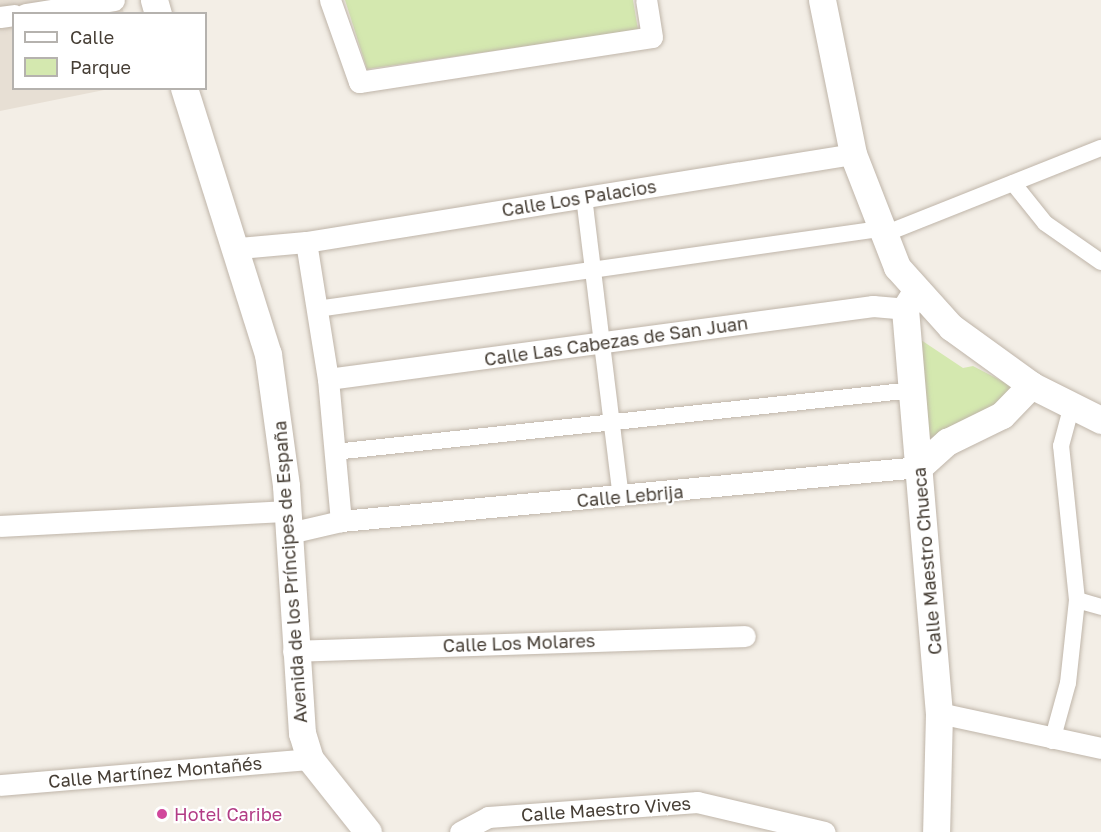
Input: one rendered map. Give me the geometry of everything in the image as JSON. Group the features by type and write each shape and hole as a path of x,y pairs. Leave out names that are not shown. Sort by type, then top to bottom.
{"street":[{"path":"38,12 114,0"},
{"path":"330,0 359,82 652,37 646,0"},
{"path":"822,0 853,154 881,232 910,301 1031,385 1071,408 1101,420"},
{"name":"Avenida de los Príncipes de España","path":"185,90 239,248 268,354 289,522 293,651 310,759 368,832"},
{"path":"317,309 881,232 1101,148"},
{"name":"Calle Los Palacios","path":"239,248 306,242 853,154"},
{"path":"1012,183 1045,223 1101,262"},
{"path":"584,197 621,497"},
{"path":"306,242 328,379 341,521"},
{"name":"Calle Las Cabezas de San Juan","path":"328,379 910,301"},
{"name":"Calle Maestro Chueca","path":"910,301 913,390 939,713 936,832"},
{"path":"920,467 948,441 1002,415 1031,385"},
{"path":"334,452 913,390"},
{"path":"1052,741 1068,683 1077,600 1061,446 1071,408"},
{"name":"Calle Lebrija","path":"0,526 341,521 621,497 920,467"},
{"path":"1077,600 1101,607"},
{"name":"Calle Los Molares","path":"293,651 745,636"},
{"path":"939,713 1052,741 1101,748"},
{"name":"Calle Martínez Montañés","path":"0,785 310,759"},
{"name":"Calle Maestro Vives","path":"460,832 488,817 697,802 825,832"}],"shaded area":[{"path":"0,0 120,0 124,12 12,12 12,90 104,90 0,111"}],"green space":[{"path":"345,0 633,0 638,30 367,69"},
{"path":"912,334 963,368 973,366 1021,391 925,448"}],"place":[{"name":"Hotel Caribe","path":"162,814"}]}
